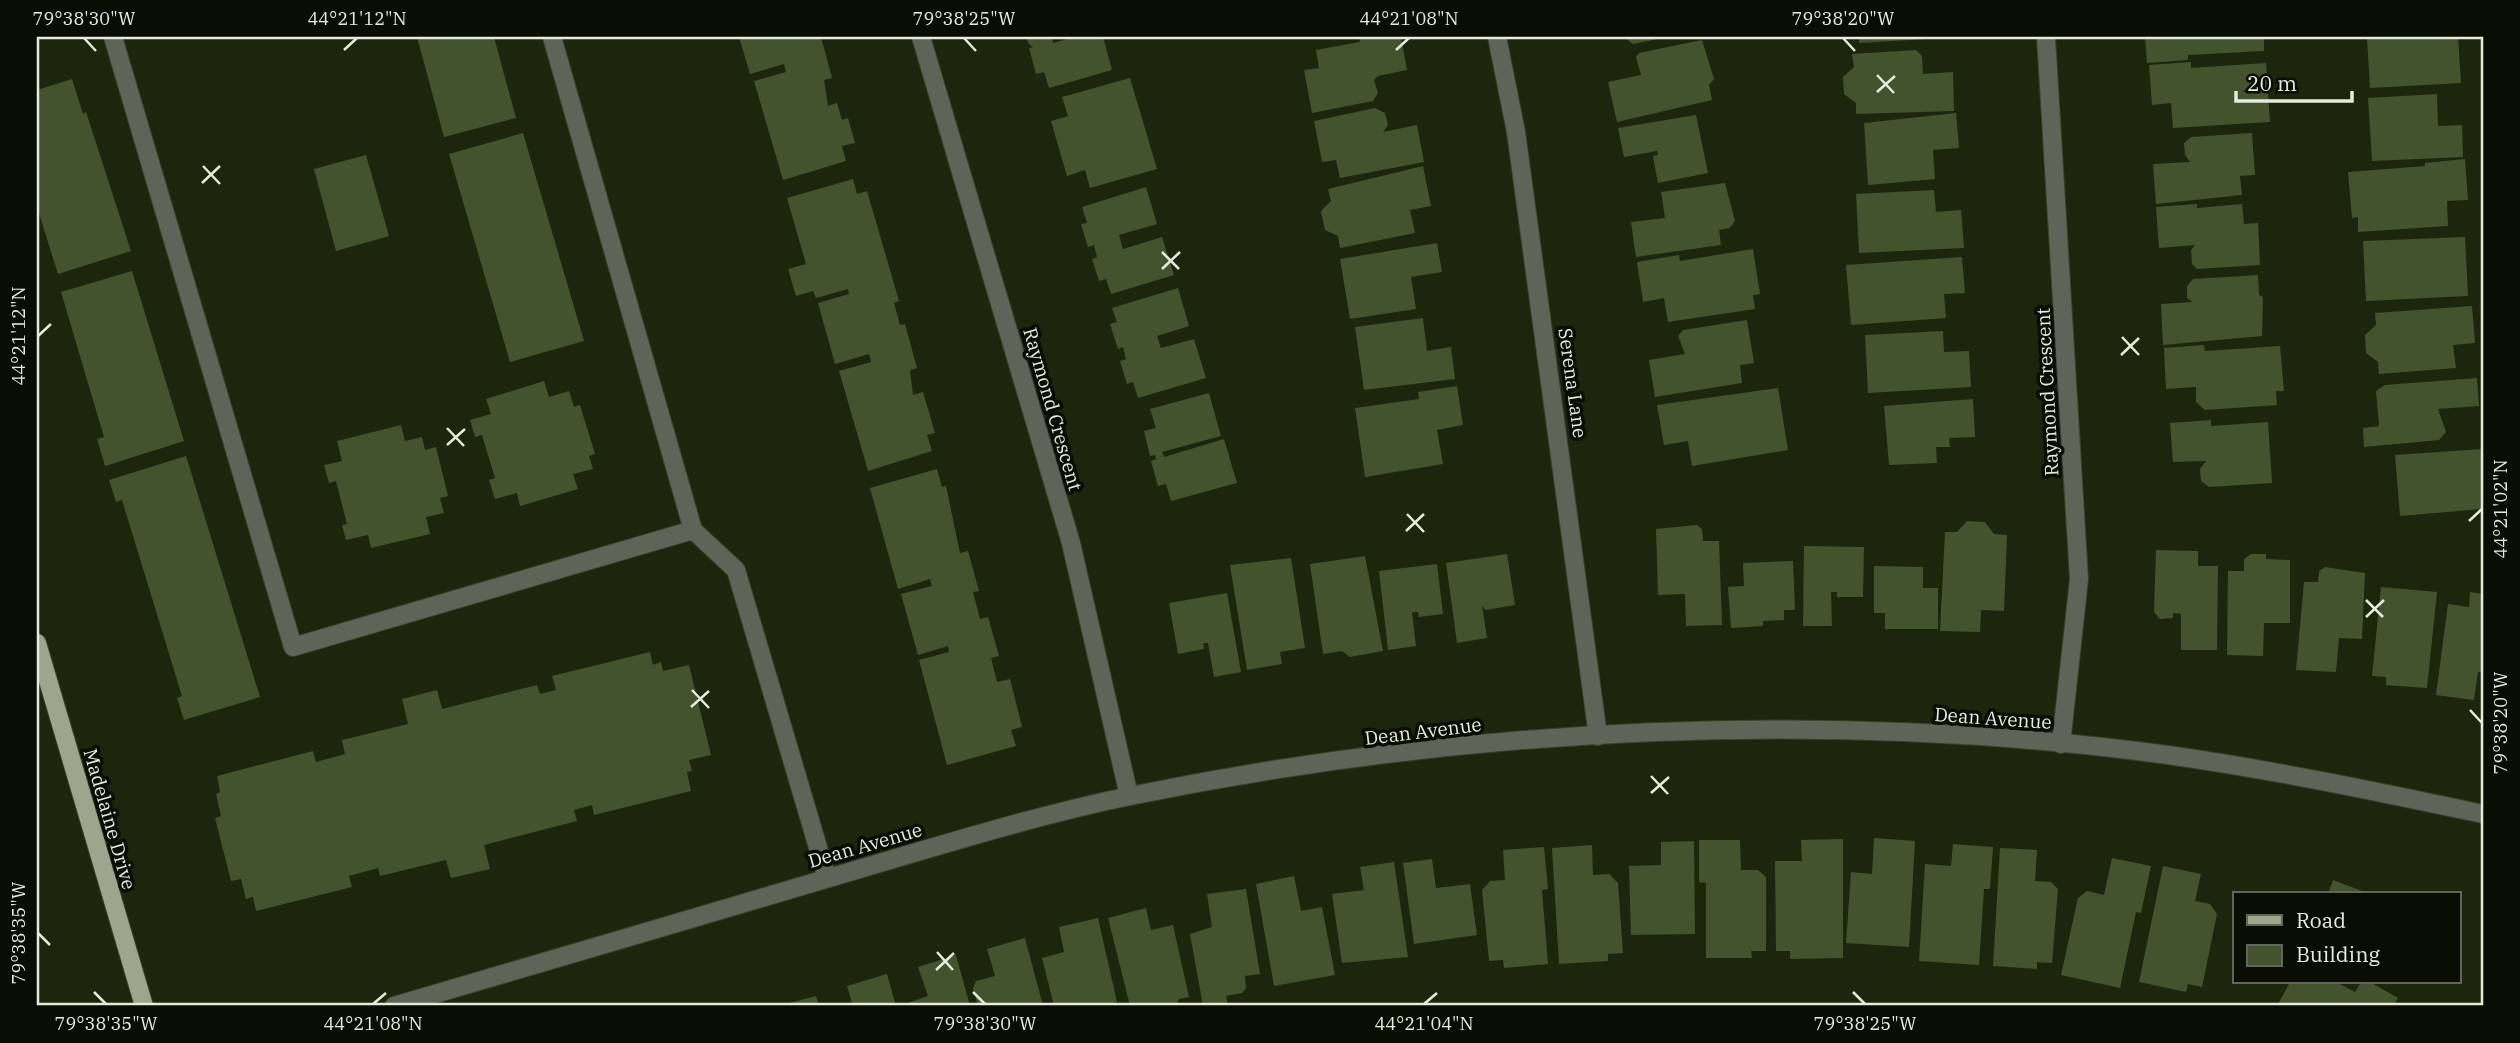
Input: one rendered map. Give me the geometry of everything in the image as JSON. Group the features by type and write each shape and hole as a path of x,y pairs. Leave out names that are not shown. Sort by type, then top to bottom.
{"main road":[{"name":"Madelaine Drive","path":"37,643 144,1006"}],"street":[{"path":"113,37 293,646 693,530"},
{"path":"552,37 693,530 736,570 827,878"},
{"name":"Raymond Crescent","path":"921,37 1070,543 1129,796"},
{"name":"Serena Lane","path":"1497,37 1516,132 1598,736"},
{"name":"Raymond Crescent","path":"2046,37 2079,579 2061,744"},
{"name":"Dean Avenue","path":"394,1006 951,842 1129,796 1221,779 1409,752 1598,736 1713,732 1886,733 2061,744 2167,755 2483,814"}],"building":[{"path":"417,37 494,37 516,118 444,137"},
{"path":"739,37 821,37 832,78 824,80 828,106 837,103 842,120 848,118 855,143 842,146 846,161 783,180 754,81 786,72 784,64 750,74"},
{"path":"1026,37 1052,37 1053,43 1075,37 1103,37 1112,70 1049,88 1044,72 1036,74 1029,48 1033,47"},
{"path":"1359,37 1401,37 1407,70 1378,76 1374,80 1378,93 1373,101 1312,113 1304,70 1319,68 1316,50 1360,42"},
{"path":"1624,37 1663,37 1663,38 1633,44"},
{"path":"1859,37 1927,37 1927,39 1859,43"},
{"path":"2145,37 2264,37 2264,51 2188,55 2188,60 2147,63"},
{"path":"2367,37 2458,37 2461,83 2370,88"},
{"path":"1702,40 1714,79 1709,85 1712,100 1617,122 1608,82 1641,75 1636,57 1639,53"},
{"path":"1916,50 1922,56 1923,74 1953,72 1954,111 1856,114 1856,103 1844,94 1843,77 1854,67 1852,54"},
{"path":"2191,62 2191,68 2266,63 2270,122 2173,128 2171,103 2152,105 2149,65"},
{"path":"1130,78 1157,169 1090,188 1085,170 1067,176 1051,121 1068,116 1062,97"},
{"path":"72,79 83,114 86,112 131,251 58,274 37,207 37,90"},
{"path":"2437,94 2438,126 2462,125 2463,157 2372,161 2368,98"},
{"path":"1375,108 1385,113 1388,125 1383,132 1417,125 1424,162 1340,178 1336,160 1322,162 1314,121"},
{"path":"1956,113 1959,148 1933,150 1935,179 1868,185 1864,123"},
{"path":"1696,115 1708,173 1658,183 1653,156 1658,155 1657,151 1624,157 1618,128"},
{"path":"523,133 584,341 510,362 449,154"},
{"path":"2252,133 2255,175 2240,176 2242,195 2156,204 2153,164 2190,162 2185,155 2184,143 2191,137"},
{"path":"366,155 389,236 336,251 314,169"},
{"path":"2465,159 2468,200 2447,201 2448,226 2358,232 2358,217 2352,218 2348,172 2425,166 2425,163"},
{"path":"1423,166 1431,206 1410,210 1415,233 1340,248 1338,236 1325,230 1321,211 1331,201 1328,189"},
{"path":"853,179 857,194 867,191 899,301 894,303 900,325 905,324 917,368 910,370 913,395 923,392 935,433 927,435 932,451 868,471 839,371 871,362 869,354 835,364 818,303 849,294 848,289 816,298 813,291 796,296 788,269 806,264 787,198"},
{"path":"1725,183 1735,221 1730,228 1719,230 1721,245 1636,257 1631,222 1665,218 1661,192"},
{"path":"1146,187 1157,224 1119,235 1123,249 1162,237 1174,275 1111,294 1106,279 1099,281 1092,259 1097,257 1094,245 1088,247 1081,224 1087,223 1082,207"},
{"path":"1934,190 1936,212 1961,210 1964,248 1859,253 1856,194"},
{"path":"2197,204 2197,208 2242,204 2244,224 2258,223 2260,265 2197,269 2192,264 2191,250 2195,245 2159,248 2156,207"},
{"path":"2465,237 2468,296 2366,301 2363,241"},
{"path":"1437,243 1442,272 1411,277 1416,309 1350,319 1340,259"},
{"path":"1753,249 1760,294 1753,295 1755,309 1668,322 1664,298 1643,302 1637,262 1679,255 1680,261"},
{"path":"1962,257 1965,293 1944,294 1946,318 1851,325 1846,265"},
{"path":"132,271 184,441 105,466 97,439 104,437 61,292"},
{"path":"2258,275 2259,295 2263,297 2262,336 2163,345 2161,304 2193,302 2187,298 2187,286 2193,279"},
{"path":"1178,288 1189,326 1157,336 1161,348 1194,339 1206,378 1138,398 1133,382 1127,384 1120,361 1126,359 1123,347 1118,349 1110,324 1117,322 1112,308"},
{"path":"2472,306 2475,343 2453,345 2456,368 2379,374 2378,362 2366,353 2365,335 2376,325 2375,313"},
{"path":"1423,318 1427,351 1451,347 1455,379 1364,390 1355,327"},
{"path":"1747,320 1754,363 1740,365 1742,383 1655,397 1649,360 1685,354 1678,336 1683,330"},
{"path":"1943,331 1944,352 1969,351 1971,387 1868,393 1865,335"},
{"path":"2204,345 2205,351 2280,346 2284,391 2276,391 2277,405 2205,410 2196,402 2196,387 2166,389 2164,348"},
{"path":"2477,378 2479,406 2438,409 2446,432 2439,440 2364,447 2363,428 2379,426 2376,391 2385,385"},
{"path":"544,381 549,397 569,391 574,407 580,405 595,454 589,456 593,469 573,474 578,489 520,506 517,493 495,499 489,480 495,478 482,435 475,437 470,420 491,414 486,399"},
{"path":"1457,386 1463,425 1437,430 1443,464 1365,477 1355,408 1419,399 1418,392"},
{"path":"1778,388 1788,450 1692,466 1688,441 1664,445 1657,405"},
{"path":"1209,393 1221,436 1162,452 1164,457 1224,439 1237,483 1171,501 1166,484 1158,486 1151,461 1156,459 1155,455 1150,456 1144,431 1156,428 1150,409"},
{"path":"1973,399 1975,437 1949,438 1950,447 1936,447 1937,463 1889,465 1884,406"},
{"path":"2211,420 2211,426 2268,422 2272,483 2209,487 2201,481 2200,469 2206,461 2173,462 2170,423"},
{"path":"401,425 405,441 422,437 425,450 436,447 448,496 440,498 444,513 426,517 430,534 371,548 368,535 346,540 342,525 347,524 336,481 329,483 324,465 342,461 337,441"},
{"path":"2483,449 2481,509 2400,516 2395,455"},
{"path":"186,456 260,697 184,720 177,698 182,696 122,500 116,502 109,480"},
{"path":"937,469 942,487 946,486 960,553 968,551 979,591 973,592 980,619 988,617 999,656 991,658 997,682 1010,679 1022,727 1011,730 1016,746 947,765 919,660 949,652 948,646 918,655 901,594 932,586 930,579 898,589 870,488"},
{"path":"1967,521 1985,522 1994,534 2007,535 2004,611 1981,610 1980,632 1940,631 1945,532 1957,532"},
{"path":"1697,525 1702,529 1703,541 1719,541 1722,625 1686,626 1685,594 1658,595 1656,529"},
{"path":"1804,546 1864,547 1863,597 1837,597 1837,592 1831,592 1832,626 1803,626"},
{"path":"2156,550 2198,551 2198,566 2218,566 2217,650 2181,650 2181,614 2173,613 2173,618 2160,619 2154,612"},
{"path":"1507,554 1515,605 1485,610 1482,605 1487,638 1457,643 1446,563"},
{"path":"2251,554 2266,554 2266,559 2290,560 2290,623 2264,623 2263,656 2227,655 2228,571 2244,571 2244,559"},
{"path":"1365,556 1383,651 1350,657 1342,651 1323,654 1310,564"},
{"path":"1291,558 1305,648 1280,652 1282,664 1247,670 1230,565"},
{"path":"1793,561 1795,610 1784,610 1784,620 1763,621 1763,626 1731,628 1728,587 1744,586 1743,563"},
{"path":"1437,564 1443,614 1419,617 1418,612 1412,612 1416,646 1388,650 1379,571"},
{"path":"1874,566 1923,567 1923,588 1938,588 1938,629 1885,629 1885,613 1874,613"},
{"path":"2325,567 2365,573 2362,639 2339,638 2336,672 2296,670 2304,582 2318,582 2319,571"},
{"path":"2381,587 2437,592 2427,688 2386,685 2386,677 2372,676"},
{"path":"2470,592 2483,594 2483,672 2478,672 2474,700 2436,695 2448,604 2469,607"},
{"path":"1227,593 1241,672 1214,677 1208,643 1203,643 1204,649 1178,654 1169,603"},
{"path":"650,652 653,665 661,662 663,671 689,665 711,755 689,760 692,771 687,772 691,791 594,815 592,805 574,810 577,821 484,845 490,869 451,878 446,860 380,876 378,868 349,876 352,887 256,911 253,897 246,899 241,879 231,881 215,818 221,816 216,794 220,792 217,776 313,751 316,762 345,754 342,740 408,724 402,699 437,690 442,709 537,685 540,694 556,690 552,676"},
{"path":"1874,838 1915,841 1909,947 1846,943 1851,872 1872,874"},
{"path":"1843,839 1843,958 1790,959 1790,951 1776,951 1775,861 1802,861 1801,840"},
{"path":"1699,840 1740,840 1741,870 1758,870 1766,877 1766,951 1751,951 1752,958 1706,958 1706,883 1699,882"},
{"path":"1694,841 1695,934 1631,935 1629,866 1661,865 1661,842"},
{"path":"1953,844 1993,847 1990,889 1984,889 1979,965 1919,961 1925,864 1951,866"},
{"path":"1592,845 1593,875 1609,874 1618,883 1623,953 1608,954 1608,961 1559,964 1552,848"},
{"path":"1544,847 1548,889 1542,890 1548,964 1504,968 1503,960 1489,961 1482,890 1490,881 1505,880 1503,850"},
{"path":"2000,848 2037,850 2035,881 2051,882 2058,889 2052,963 2037,962 2037,969 1993,966"},
{"path":"2112,858 2151,866 2141,913 2136,912 2120,988 2061,975 2078,898 2087,891 2104,895"},
{"path":"1432,859 1436,888 1470,884 1477,935 1414,944 1403,863"},
{"path":"1394,862 1408,957 1342,963 1332,894 1364,890 1360,867"},
{"path":"2163,866 2201,874 2195,901 2210,904 2217,914 2202,987 2188,984 2186,992 2139,982"},
{"path":"1294,876 1301,911 1322,907 1335,975 1274,986 1256,884"},
{"path":"2333,880 2365,892 2329,892"},
{"path":"1246,889 1260,974 1245,976 1246,988 1242,993 1226,996 1228,1006 1203,1006 1190,934 1212,927 1207,894"},
{"path":"1146,908 1151,930 1173,925 1189,997 1179,999 1176,1006 1130,1006 1108,918"},
{"path":"1098,918 1117,1002 1099,1006 1054,1006 1042,958 1064,952 1059,927"},
{"path":"1025,938 1043,1006 978,1006 973,988 976,981 995,976 987,949"},
{"path":"956,955 970,1006 906,1006 928,996 918,967"},
{"path":"887,974 896,1006 853,1006 847,986"},
{"path":"2289,984 2340,984 2355,992 2360,984 2374,984 2398,998 2393,1006 2277,1006"},
{"path":"816,996 819,1006 782,1006 782,1005"}]}
